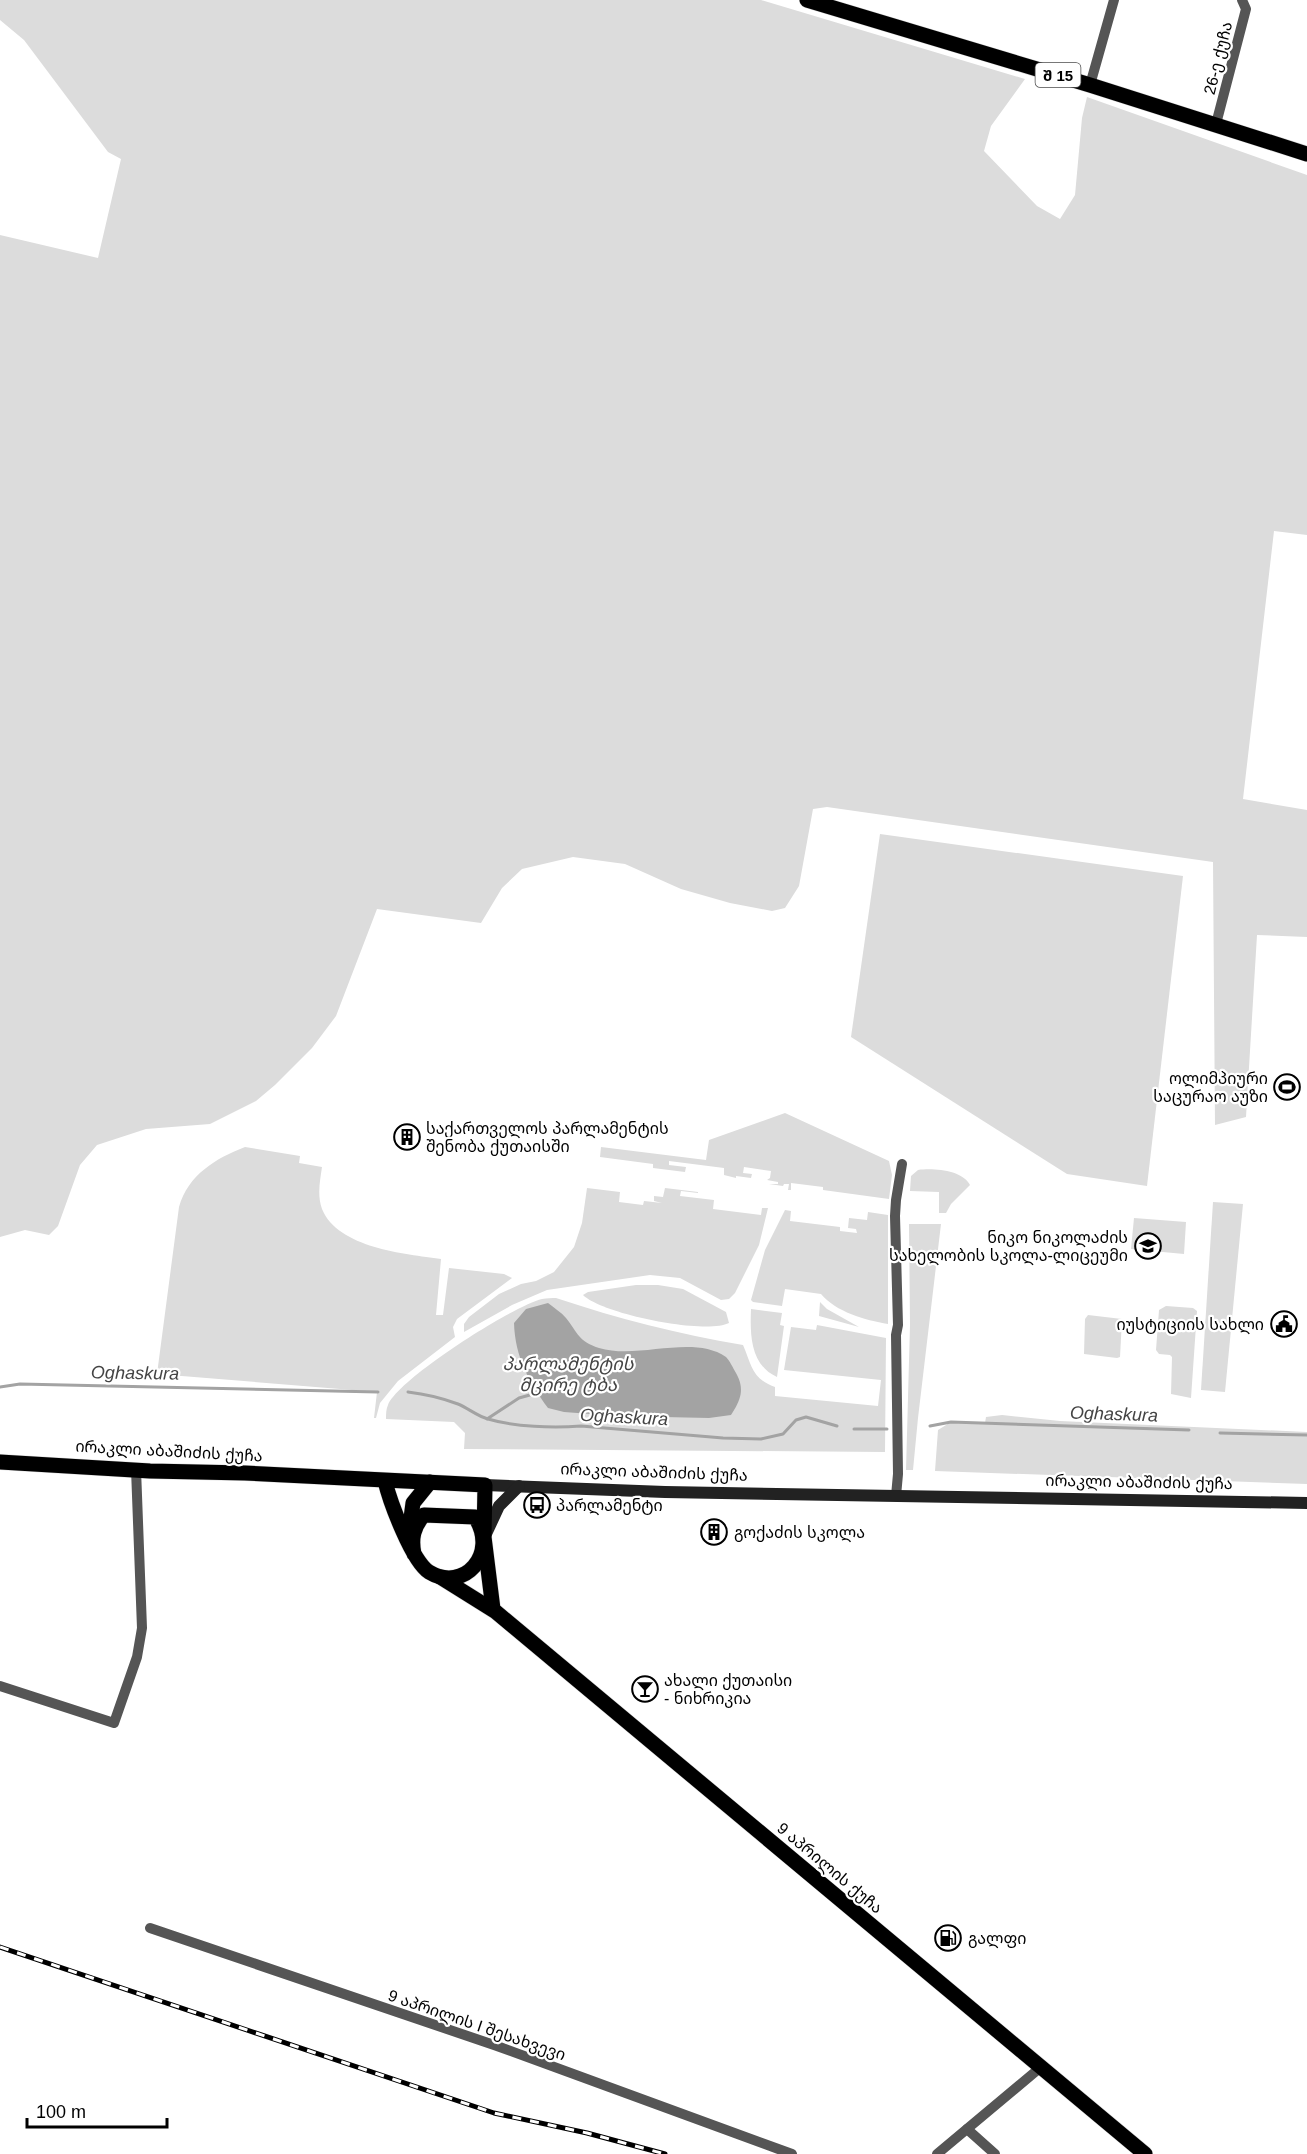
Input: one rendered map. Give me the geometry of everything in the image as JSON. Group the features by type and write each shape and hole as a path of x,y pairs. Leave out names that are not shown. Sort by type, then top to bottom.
{"main road":[{"name":"შ 15","path":"807,0 1090,84 1307,154"},
{"name":"ირაკლი აბაშიძის ქუჩა","path":"0,1462 665,1492 1307,1503"},
{"path":"385,1481 390,1502 414,1554 422,1567 440,1577 453,1577 467,1573 477,1564 483,1551 484,1485"},
{"path":"408,1539 413,1503 430,1482"},
{"path":"484,1538 499,1506 519,1486"},
{"path":"414,1554 413,1532 424,1515 475,1517 482,1527 493,1609"},
{"name":"9 აპრილის ქუჩა","path":"440,1577 493,1609 1145,2154"}],"street":[{"path":"1090,84 1114,0"},
{"name":"26-ე ქუჩა","path":"1216,124 1246,9 1245,2 1242,0"},
{"path":"896,1496 896,1335 898,1324 896,1200 902,1164"},
{"path":"0,1686 114,1723 137,1657 142,1628 136,1469"},
{"name":"9 აპრილის I შესახვევი","path":"150,1929 497,2046 792,2154"},
{"path":"937,2154 1041,2067"},
{"path":"967,2129 995,2154"}],"shaded area":[{"path":"0,0 761,0 1025,79 991,126 984,151 1037,206 1060,219 1075,195 1082,118 1087,97 1307,175 1307,535 1274,531 1243,799 1307,810 1307,937 1257,935 1246,1117 1215,1125 1213,862 827,807 813,809 799,886 785,908 772,911 730,903 681,889 625,864 573,857 522,869 502,888 481,923 377,909 336,1016 312,1048 275,1085 256,1101 210,1124 146,1129 97,1145 80,1165 58,1226 49,1235 25,1230 0,1237 0,235 98,258 121,159 108,152 24,40 0,20"},
{"path":"880,834 1183,876 1147,1186 1067,1174 851,1037"},
{"path":"785,1113 889,1161 892,1175 889,1199 791,1183 791,1190 788,1190 789,1184 783,1186 769,1184 778,1184 778,1182 767,1180 770,1178 771,1171 744,1167 743,1173 752,1174 751,1178 724,1175 724,1168 669,1161 669,1165 686,1167 685,1172 653,1168 653,1164 600,1157 601,1147 706,1160 709,1140"},
{"path":"245,1147 300,1156 299,1163 322,1167 320,1204 330,1222 342,1233 374,1247 441,1259 436,1315 443,1315 449,1268 504,1274 512,1278 457,1319 453,1327 455,1337 398,1381 380,1403 376,1418 374,1418 377,1392 157,1374 179,1207 183,1196 204,1169"},
{"path":"932,1169 954,1173 970,1185 951,1204 946,1213 939,1213 939,1192 910,1191 911,1176 918,1170"},
{"path":"587,1188 620,1192 619,1202 643,1205 644,1201 662,1203 654,1201 654,1196 663,1197 665,1188 698,1192 681,1191 680,1196 714,1200 713,1209 761,1215 762,1208 768,1208 759,1245 735,1293 729,1299 721,1300 680,1278 650,1275 547,1290 512,1305 464,1332 464,1324 469,1317 499,1294 554,1272 574,1247 582,1223"},
{"path":"1213,1202 1243,1204 1225,1392 1201,1390"},
{"path":"785,1210 791,1211 790,1221 840,1227 840,1231 857,1233 856,1229 848,1228 849,1218 867,1220 868,1212 888,1215 888,1324 843,1310 821,1294 785,1289 782,1306 751,1300 765,1250"},
{"path":"1134,1218 1186,1222 1184,1254 1131,1249"},
{"path":"909,1224 941,1224 913,1470 906,1470 910,1325"},
{"path":"636,1285 658,1285 683,1289 726,1312 729,1323 699,1326 654,1321 610,1309 583,1295 588,1292"},
{"path":"556,1298 649,1325 743,1345 757,1376 775,1387 775,1396 878,1406 881,1380 784,1370 791,1327 816,1330 817,1325 886,1338 885,1452 464,1449 465,1433 454,1422 386,1419 387,1407 397,1393 434,1361 483,1328 528,1304 542,1299"},
{"path":"820,1302 827,1309 859,1327 819,1316"},
{"path":"1166,1306 1193,1308 1197,1311 1191,1398 1171,1394 1172,1357 1159,1354 1156,1350 1159,1310"},
{"path":"751,1309 782,1313 780,1325 784,1326 777,1377 761,1365 757,1357 752,1338"},
{"path":"1088,1315 1122,1319 1120,1357 1084,1354 1085,1319"},
{"path":"1002,1415 1060,1421 1307,1432 1307,1484 935,1471 938,1430 951,1422 985,1423 986,1417"}],"water":[{"name":"პარლამენტის მცირე ტბა","path":"548,1303 564,1316 582,1339 599,1348 631,1351 697,1348 726,1357 739,1379 741,1389 734,1410 731,1415 709,1418 618,1416 564,1412 548,1408 535,1389 520,1358 514,1323 526,1309"}],"waterway":[{"name":"Oghaskura","path":"0,1387 20,1384 378,1392"},
{"name":"Oghaskura","path":"408,1392 452,1402 488,1419 534,1426 581,1426 761,1439 783,1434 796,1420 806,1417 837,1426"},
{"path":"487,1419 519,1398 537,1393"},
{"name":"Oghaskura","path":"930,1426 951,1422 1189,1430"},
{"name":"Oghaskura","path":"854,1429 887,1429"},
{"path":"1220,1433 1307,1435"}],"railway":[{"path":"0,1947 494,2113 587,2133 665,2154"}],"place":[{"name":"ოლიმპიური საცურაო აუზი","path":"1287,1087"},
{"name":"საქართველოს პარლამენტის შენობა ქუთაისში","path":"407,1137"},
{"name":"ნიკო ნიკოლაძის სახელობის სკოლა-ლიცეუმი","path":"1148,1246"},
{"name":"იუსტიციის სახლი","path":"1284,1324"},
{"name":"პარლამენტი","path":"537,1505"},
{"name":"გოქაძის სკოლა","path":"714,1532"},
{"name":"ახალი ქუთაისი - ნიხრიკია","path":"645,1689"},
{"name":"გალფი","path":"948,1938"}]}
